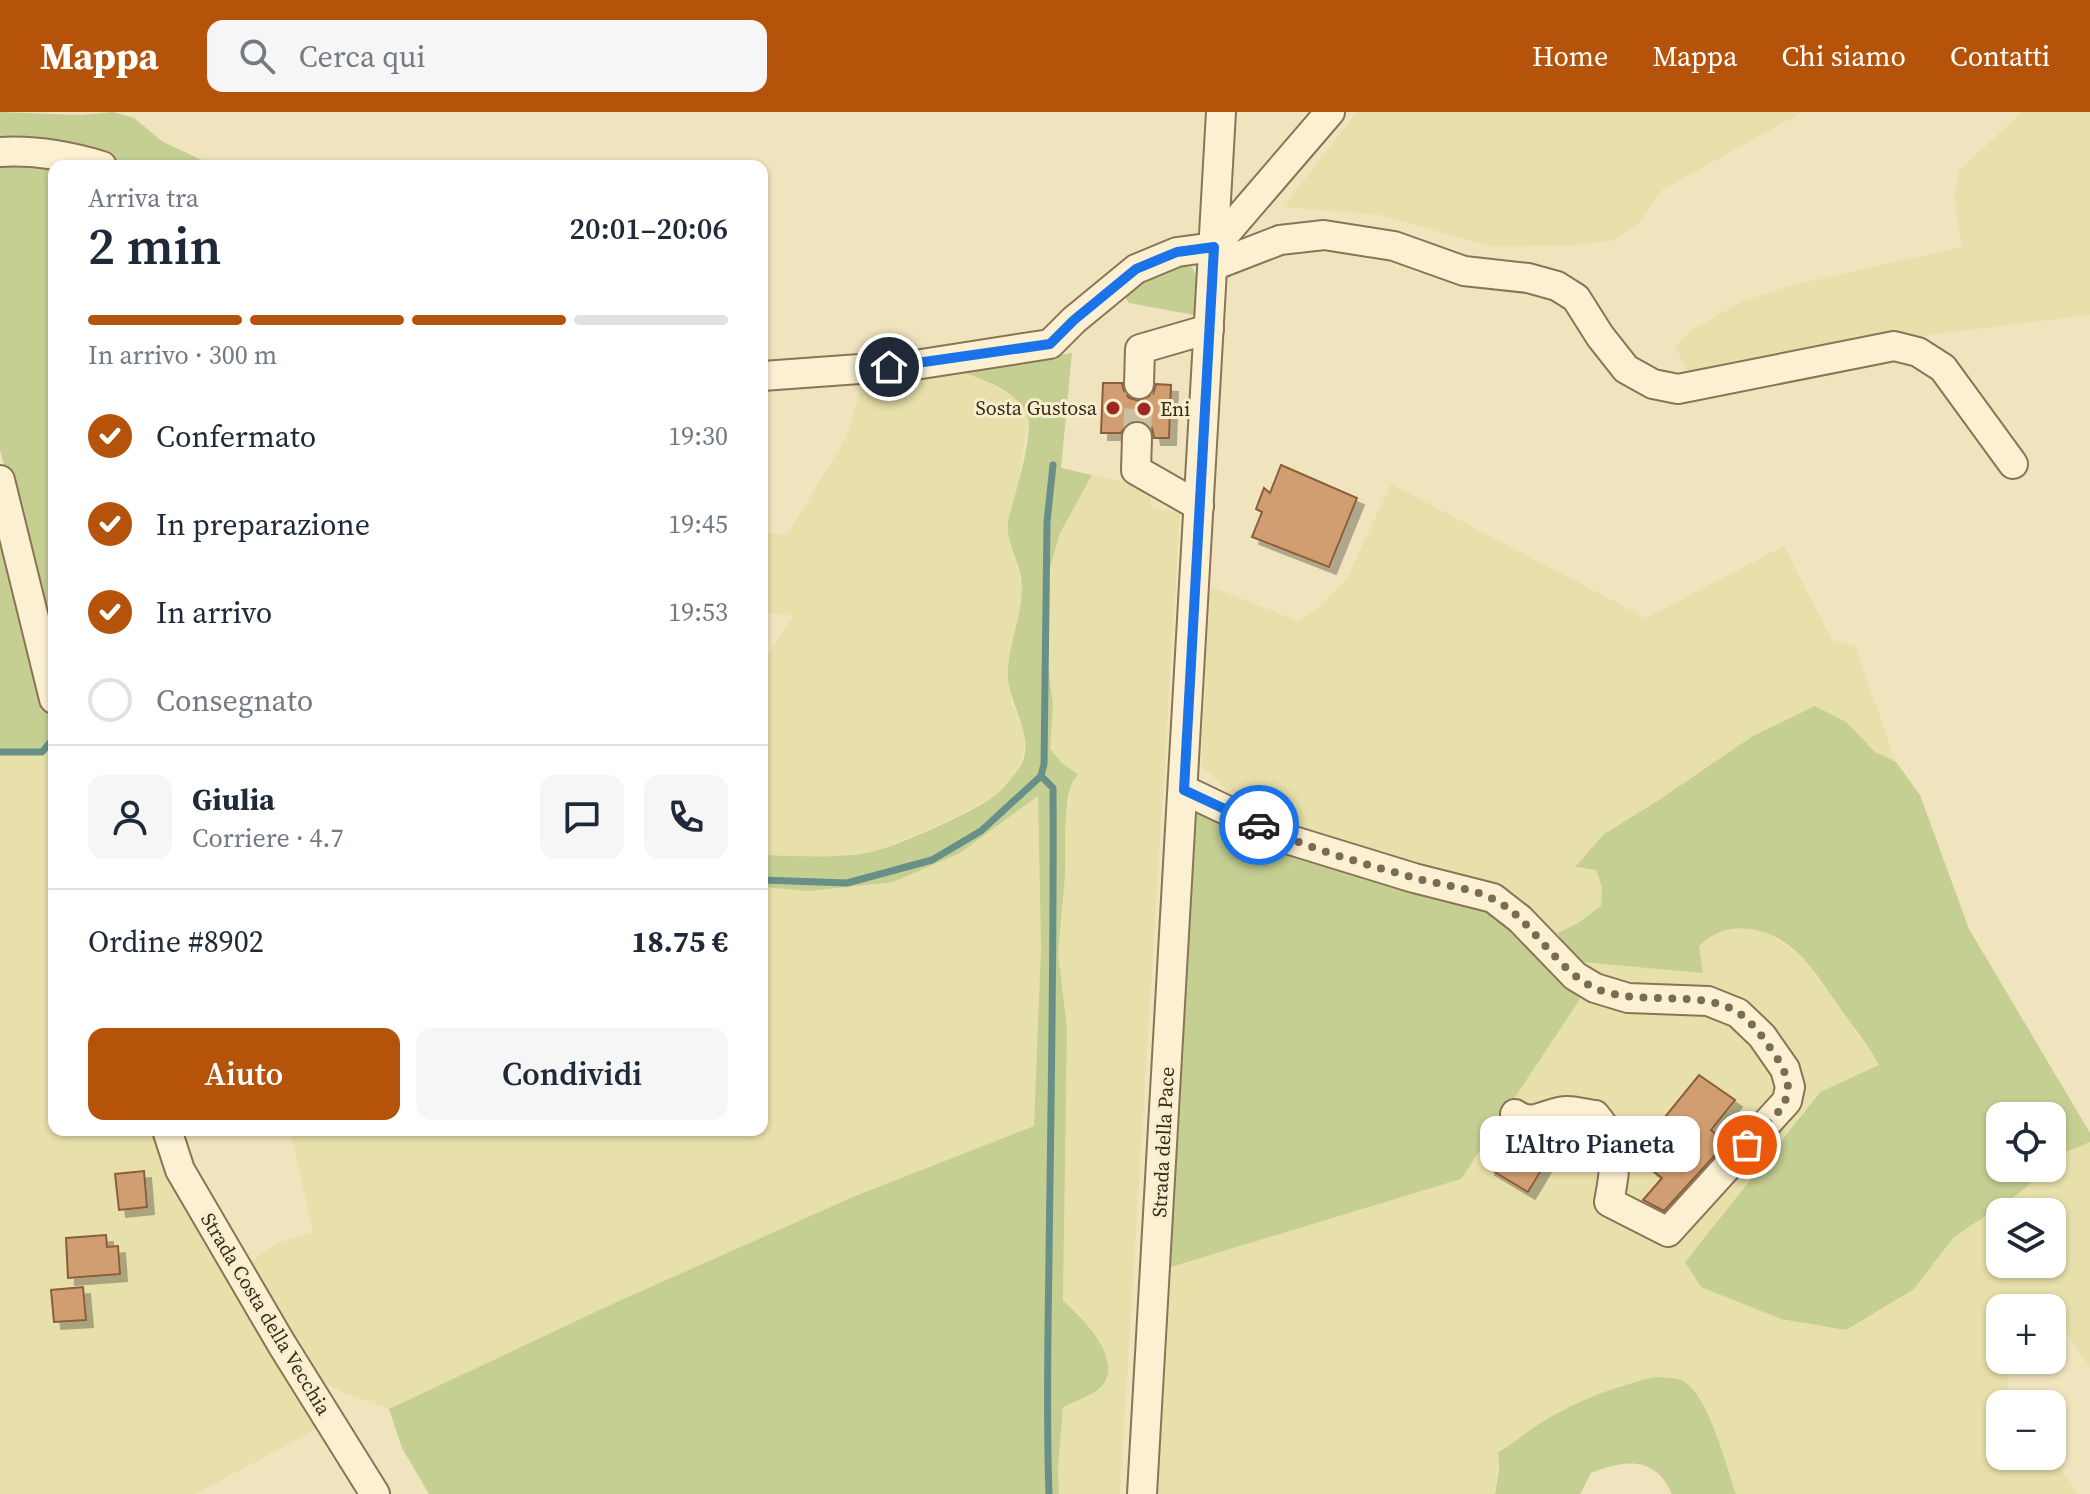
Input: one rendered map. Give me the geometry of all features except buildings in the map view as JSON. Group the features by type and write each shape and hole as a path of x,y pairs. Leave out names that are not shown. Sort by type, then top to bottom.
{"street":[{"name":"Strada della Pace","path":"1142,1494 1221,112"},
{"path":"1213,257 1330,112"},
{"path":"0,152 15,151 83,160"},
{"path":"768,376 915,365 1050,344 1136,269 1177,252 1213,257 1280,240 1324,235 1394,246 1464,271 1528,278 1557,286 1576,298 1626,369 1653,384 1678,389 1894,346 1918,352 1943,368 2013,464"},
{"path":"1139,384 1140,349 1209,329"},
{"path":"1137,437 1136,470 1199,506"},
{"path":"0,480 48,675"},
{"path":"1184,790 1287,839 1414,878 1493,898 1520,919 1575,976 1595,988 1628,998 1708,1001 1738,1013 1762,1036 1785,1069 1790,1087 1787,1101 1668,1232 1609,1202 1616,1167 1610,1133 1595,1115 1565,1111 1535,1120 1522,1119 1515,1114"},
{"name":"Strada Costa della Vecchia","path":"169,1136 188,1184 281,1343 375,1494"}],"shaded area":[{"path":"1357,112 1803,112 1662,190 1638,225 1612,241 1492,247 1380,215 1283,207"},
{"path":"2022,112 2090,112 2090,315 1914,337 1689,375 1675,346 1695,328 1741,302 1788,286 1962,247 1954,195 1959,171"},
{"path":"963,372 1017,399 1028,417 1019,481 1007,526 1022,587 1011,702 1026,736 1020,767 995,796 939,825 873,852 814,857 768,855 768,654 794,616 768,613 768,533 787,535 846,438 863,381"},
{"path":"1092,475 1152,488 1150,506 1180,513 1120,1494 1059,1494 1063,1406 1101,1388 1108,1360 1094,1333 1079,1314 1063,1302 1067,1028 1058,953 1065,876 1065,828 1072,783 1063,764 1050,749 1053,705 1048,665 1050,569 1060,533"},
{"path":"1391,484 1646,618 1784,546 1832,640 1855,646 1896,762 1875,752 1846,722 1815,707 1754,736 1604,834 1576,868 1596,870 1602,887 1601,906 1559,932 1703,972 1699,946 1711,934 1738,928 1768,933 1803,957 1880,1065 1819,1092 1685,1261 1914,1289 1954,1237 1986,1216 1986,1278 2066,1278 2066,1198 2012,1198 2032,1182 2066,1182 2066,1152 2090,1142 2090,1368 2066,1331 2066,1294 1986,1294 1986,1374 2008,1374 2008,1385 2006,1390 1986,1390 1986,1470 2062,1470 2078,1494 1736,1494 1699,1395 1621,1385 1543,1421 1521,1440 1498,1452 1495,1494 1158,1494 1171,1267 1461,1179 1415,876 1244,808 1201,765 1210,586 1298,621 1317,610 1346,580"},
{"path":"48,749 48,1136 158,1136 170,1174 204,1244 320,1427 196,1494 0,1494 0,754 41,755"},
{"path":"1038,796 1041,947 1034,1126 854,1196 621,1300 389,1409 344,1393 324,1382 245,1265 278,1243 313,1232 291,1136 768,1136 768,888 809,891 960,853"}],"green space":[{"path":"0,112 80,115 113,112 134,118 163,142 202,160 93,160 52,149 0,144"},
{"path":"0,156 48,165 48,630 0,450"},
{"path":"1182,265 1192,267 1197,278 1194,315 1129,303 1124,295 1155,274"},
{"path":"1072,353 1061,468 1092,475 1060,533 1050,568 1048,665 1053,705 1050,749 1063,764 1078,774 1068,797 1058,953 1067,1028 1063,1301 1098,1339 1108,1364 1107,1375 1099,1389 1063,1407 1059,1494 429,1494 402,1448 389,1409 621,1300 855,1196 1034,1126 1041,947 1038,796 960,853 893,882 809,891 768,888 768,855 831,856 883,849 934,828 993,797 1018,770 1024,758 1024,734 1008,671 1022,587 1008,522 1026,452 1029,425 1027,415 1016,399 990,383 963,372"},
{"path":"0,524 48,712 48,749 41,755 0,754"},
{"path":"1815,706 1846,722 1875,752 1896,762 1920,795 1969,929 2090,1133 2090,1142 2066,1152 2066,1102 1986,1102 1986,1182 2032,1182 2012,1198 1986,1198 1986,1216 1954,1237 1914,1289 1846,1330 1781,1319 1701,1287 1685,1262 1820,1092 1879,1065 1818,976 1792,948 1779,939 1752,929 1724,931 1711,936 1699,946 1703,973 1570,961 1558,933 1601,906 1602,887 1596,870 1575,867 1604,834 1753,736"},
{"path":"1191,811 1245,833 1492,911 1580,999 1461,1179 1171,1267 1183,932"},
{"path":"1655,1377 1680,1380 1695,1392 1710,1418 1736,1494 1672,1494 1657,1472 1638,1464 1627,1464 1591,1473 1580,1494 1495,1494 1498,1452 1538,1425 1584,1400"}],"waterway":[{"path":"768,880 847,883 932,860 981,831 1041,776 1044,764 1047,522 1053,465"},
{"path":"0,752 42,752 48,745"},
{"path":"1041,776 1053,788 1049,1494"}],"tunnel":[{"path":"1137,437 1139,384"}],"way so far":[{"path":"1259,825 1312,847 1493,898 1520,919 1575,976 1595,988 1628,998 1708,1001 1738,1013 1762,1036 1785,1069 1790,1087 1787,1101 1747,1145"}],"place":[{"name":"Sosta Gustosa","path":"1113,408"},
{"name":"Eni","path":"1144,409"},
{"name":"L'Altro Pianeta","path":"1747,1145"}],"route":[{"path":"889,367 1050,344 1136,269 1177,252 1214,247 1184,790 1259,825"}]}
